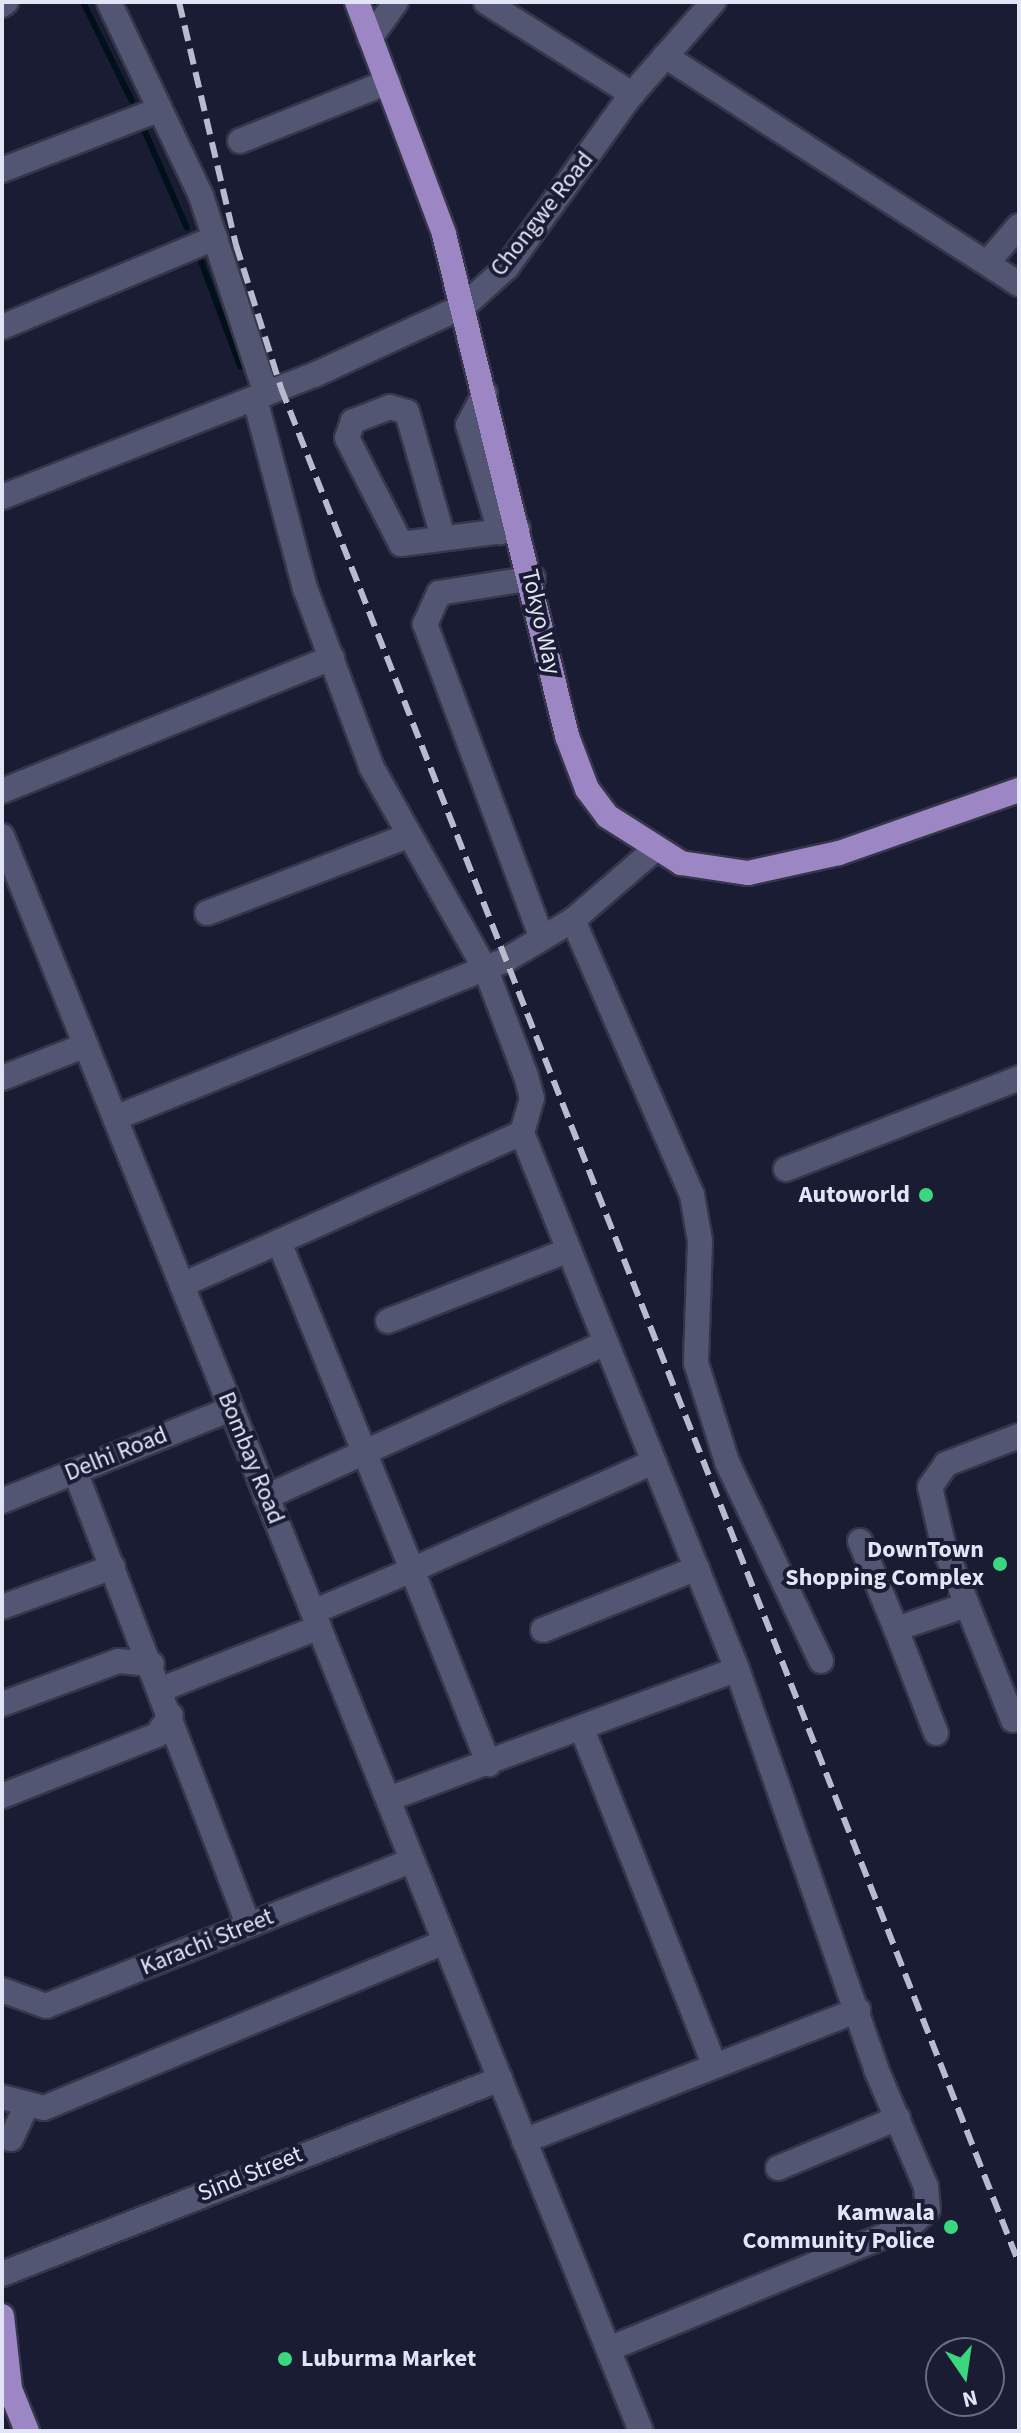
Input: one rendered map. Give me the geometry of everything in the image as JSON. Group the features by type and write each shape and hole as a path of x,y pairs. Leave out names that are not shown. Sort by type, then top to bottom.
{"main road":[{"name":"Tokyo Way","path":"357,2 388,82 464,306 485,393 509,531 533,578 575,763 607,816 653,851 713,872 781,870 1019,790"},
{"path":"2,2316 6,2385 27,2431"}],"street":[{"path":"109,2 215,238 260,397 305,588 372,768 486,970 532,1098 522,1133 737,1669 858,2010 926,2187 928,2209 911,2225 608,2349"},
{"path":"370,38 396,2"},
{"path":"486,2 632,94"},
{"name":"Chongwe Road","path":"2,497 260,397 464,306 507,267 632,94 709,3"},
{"path":"665,56 1019,284"},
{"path":"240,141 388,82"},
{"path":"2,170 158,110"},
{"path":"987,263 1019,226"},
{"path":"2,327 215,238"},
{"path":"442,534 407,412 390,407 353,421 347,438 396,539 408,544 442,534 509,531"},
{"path":"533,578 439,593 425,624 542,938"},
{"path":"2,791 332,658"},
{"path":"207,913 410,835"},
{"name":"Bombay Road","path":"2,836 641,2431"},
{"path":"115,1118 486,970 573,920 653,851"},
{"path":"573,920 692,1195 700,1241 696,1363 727,1462 821,1661"},
{"path":"2,1078 86,1045"},
{"path":"786,1169 1019,1078"},
{"path":"182,1285 522,1133"},
{"path":"279,1242 489,1764"},
{"path":"388,1321 569,1250"},
{"path":"266,1497 606,1343"},
{"name":"Delhi Road","path":"2,1501 231,1409"},
{"path":"1013,1720 967,1605 930,1487 946,1464 1019,1436"},
{"path":"162,1689 316,1620 412,1570 654,1462"},
{"path":"75,1471 162,1689 248,1925"},
{"path":"860,1541 936,1733"},
{"path":"2,1607 113,1567"},
{"path":"543,1630 697,1568"},
{"path":"896,1629 967,1605"},
{"path":"2,1704 118,1661 152,1664"},
{"path":"388,1799 489,1764 737,1669"},
{"path":"2,1796 157,1735 171,1715"},
{"path":"582,1729 715,2066"},
{"name":"Karachi Street","path":"2,1990 46,2006 412,1860"},
{"path":"2,2097 26,2107 44,2108 445,1942"},
{"path":"524,2141 858,2010"},
{"name":"Sind Street","path":"2,2274 500,2079"},
{"path":"11,2139 26,2107"},
{"path":"778,2168 898,2118"}],"waterway":[{"path":"83,2 132,101"},
{"path":"142,125 187,228"},
{"path":"198,253 240,366"}],"railway":[{"path":"179,2 236,245 281,388 1019,2263"}],"place":[{"name":"Autoworld","path":"926,1195"},
{"name":"DownTown Shopping Complex","path":"1000,1564"},
{"name":"Kamwala Community Police","path":"951,2227"},
{"name":"Luburma Market","path":"285,2359"}]}
